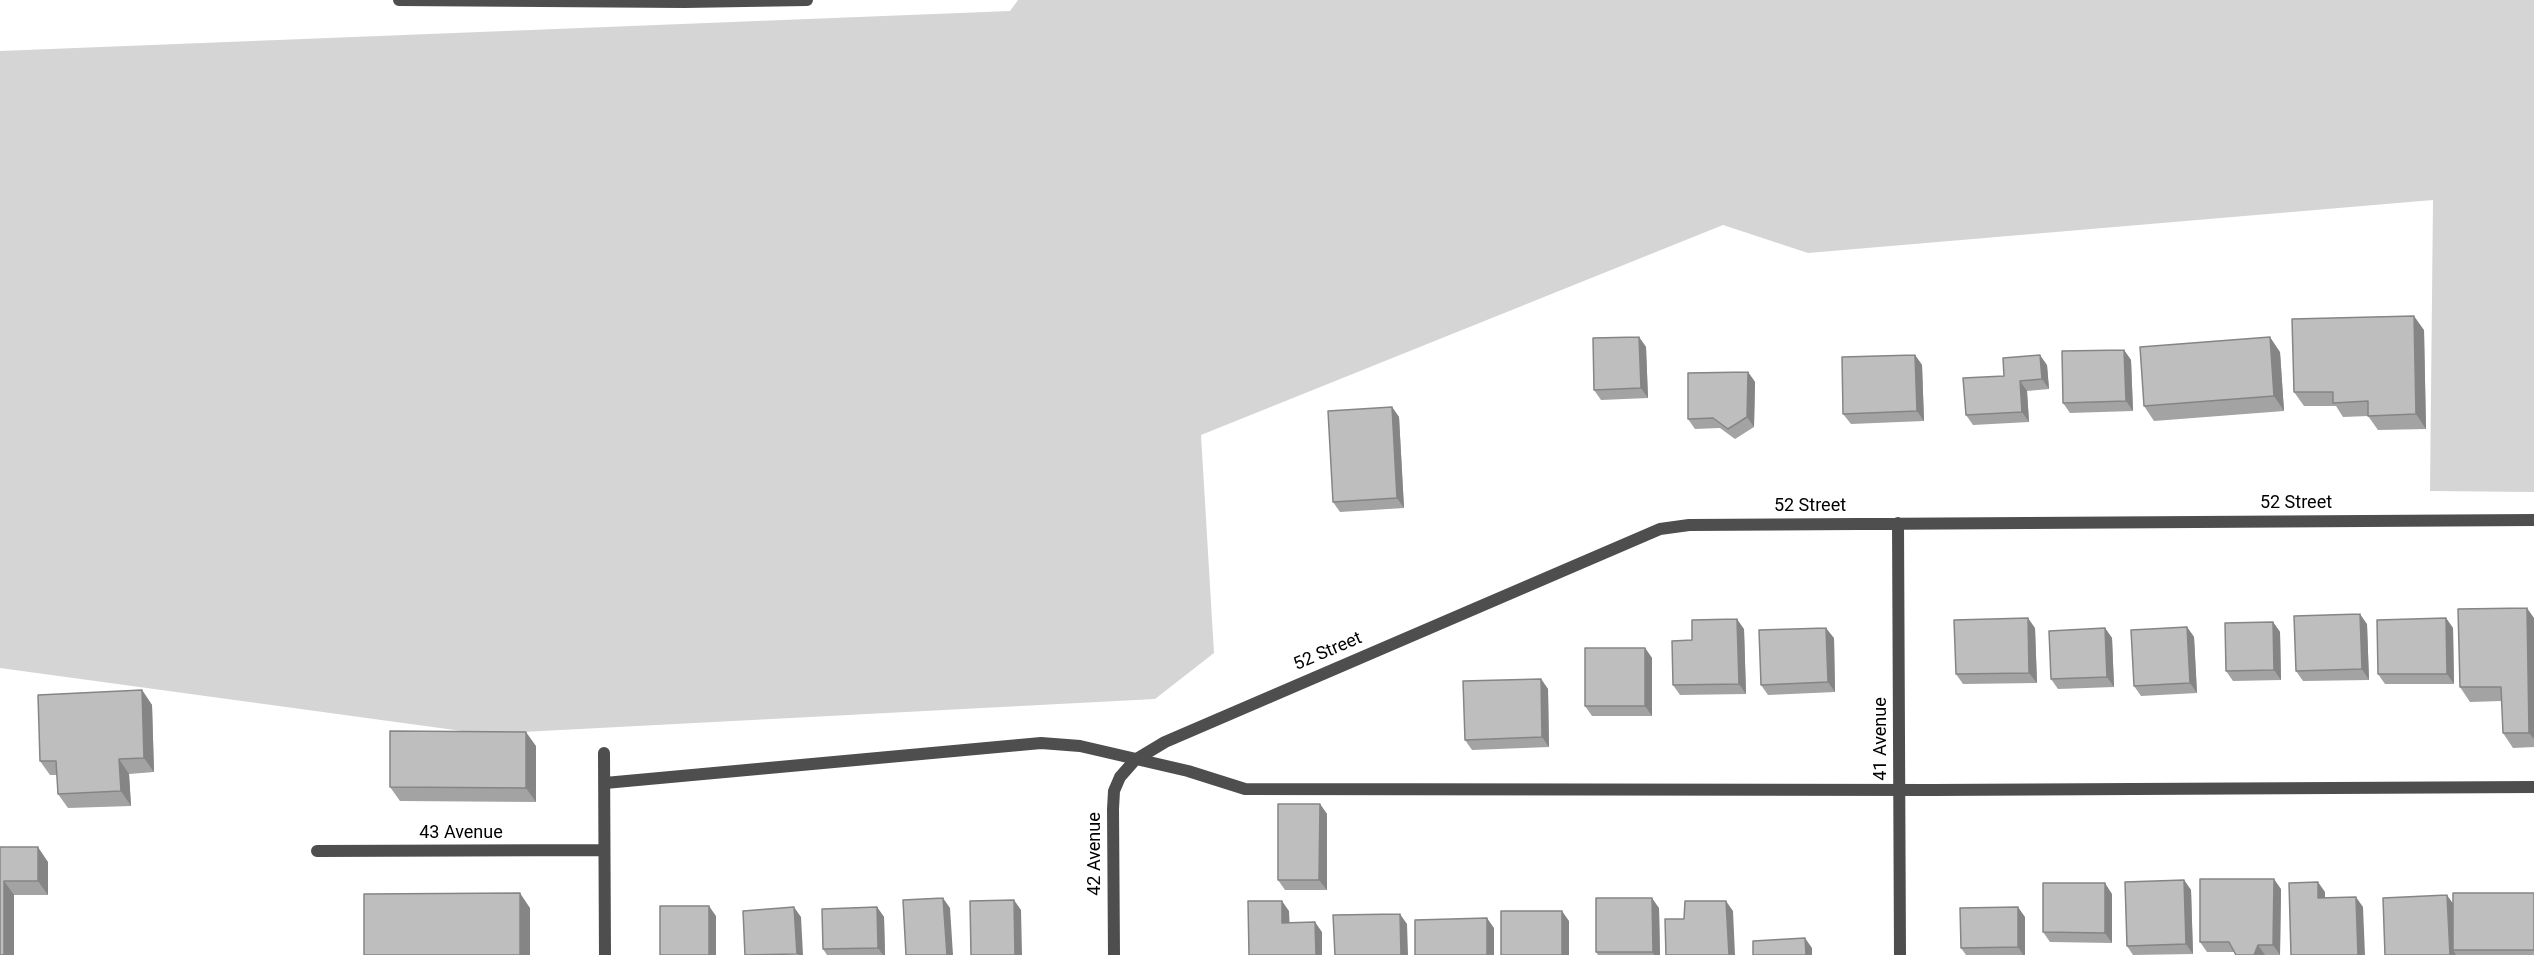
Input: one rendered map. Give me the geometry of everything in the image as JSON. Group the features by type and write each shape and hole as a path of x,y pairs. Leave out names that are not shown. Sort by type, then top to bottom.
{"street":[{"path":"399,0 672,2 807,0"},
{"name":"52 Street","path":"1135,760 1165,742 1660,530 1689,525 2534,520"},
{"name":"41 Avenue","path":"1898,523 1900,955"},
{"path":"605,783 1041,743 1080,746 1188,771 1245,789 1899,790 2534,787"},
{"path":"604,753 605,955"},
{"name":"42 Avenue","path":"1114,955 1114,791 1120,777 1135,760"},
{"name":"43 Avenue","path":"317,851 604,850"}],"shaded area":[{"path":"1018,0 2534,0 2534,492 2430,491 2433,200 1808,253 1723,225 1201,435 1214,653 1155,699 484,734 0,668 0,51 1010,11"}],"building":[{"path":"2414,316 2416,414 2368,416 2368,401 2333,403 2333,392 2294,392 2292,319"},
{"path":"1639,337 1641,388 1594,390 1593,338"},
{"path":"2270,337 2274,396 2144,406 2140,347"},
{"path":"2124,350 2126,401 2063,403 2062,351"},
{"path":"1915,355 1917,411 1843,414 1842,357"},
{"path":"2040,355 2042,379 2020,381 2022,412 1966,415 1963,378 2004,376 2003,358"},
{"path":"1748,372 1747,417 1728,429 1713,418 1688,419 1688,373"},
{"path":"1392,407 1397,498 1333,502 1328,411"},
{"path":"2527,608 2529,733 2503,733 2501,687 2460,687 2458,609"},
{"path":"2360,614 2362,669 2296,671 2294,616"},
{"path":"2028,618 2029,673 1956,674 1954,620"},
{"path":"2446,618 2447,674 2378,674 2377,620"},
{"path":"1737,619 1739,684 1673,685 1672,641 1692,640 1692,620"},
{"path":"2273,622 2274,670 2226,671 2225,623"},
{"path":"2187,627 2190,683 2134,686 2131,630"},
{"path":"1826,628 1828,682 1761,685 1759,630"},
{"path":"2105,628 2107,677 2051,679 2049,631"},
{"path":"1585,648 1645,648 1645,706 1585,706"},
{"path":"1541,679 1542,737 1465,740 1463,681"},
{"path":"142,690 144,758 119,759 121,791 58,794 56,761 40,761 38,695"},
{"path":"390,731 526,732 526,788 390,787"},
{"path":"1278,804 1320,804 1319,880 1278,880"},
{"path":"0,847 38,847 38,881 4,881 4,955 0,955"},
{"path":"2200,879 2274,879 2273,945 2258,945 2254,955 2236,955 2229,942 2200,942"},
{"path":"2184,880 2186,944 2127,946 2125,882"},
{"path":"2318,882 2318,898 2356,897 2358,955 2291,955 2289,883"},
{"path":"2043,883 2105,883 2105,933 2043,932"},
{"path":"520,893 520,955 364,955 364,894"},
{"path":"2453,893 2534,893 2534,950 2453,950"},
{"path":"2447,895 2450,955 2385,955 2383,898"},
{"path":"943,898 947,955 906,955 903,900"},
{"path":"1596,898 1652,898 1653,952 1596,952"},
{"path":"1014,900 1015,955 971,955 970,901"},
{"path":"1248,901 1282,901 1282,923 1315,922 1316,955 1249,955"},
{"path":"1685,901 1726,901 1729,955 1666,955 1665,919 1684,919"},
{"path":"660,906 709,906 709,955 660,955"},
{"path":"794,907 797,954 745,955 743,911"},
{"path":"877,907 878,948 823,949 822,909"},
{"path":"2018,907 2018,947 1961,948 1960,908"},
{"path":"1501,911 1562,911 1562,955 1501,955"},
{"path":"1400,914 1401,955 1335,955 1333,915"},
{"path":"1487,918 1487,955 1415,955 1415,920"},
{"path":"1805,938 1806,955 1753,955 1753,941"}]}
